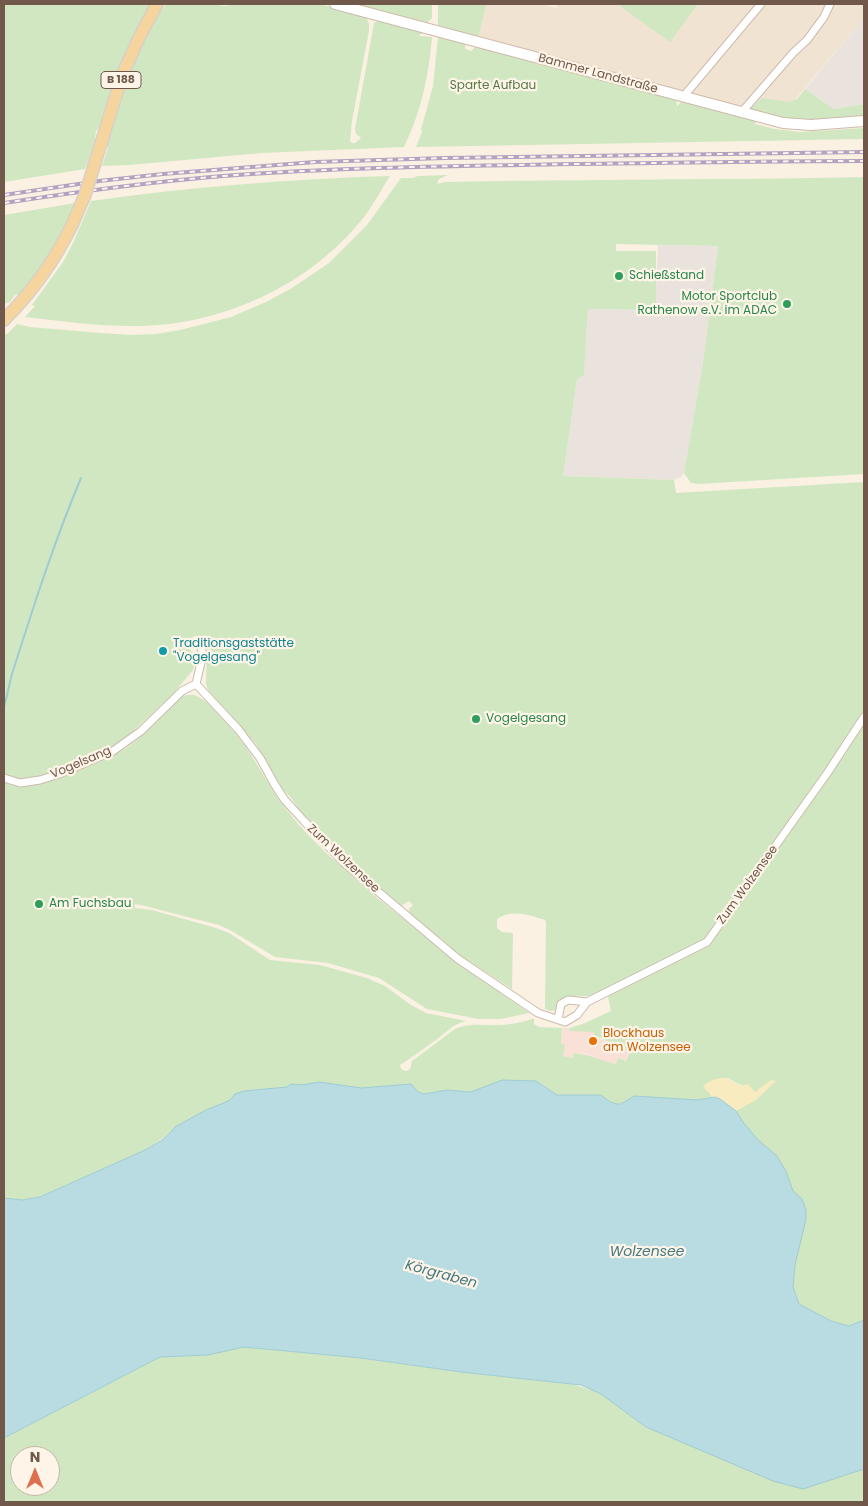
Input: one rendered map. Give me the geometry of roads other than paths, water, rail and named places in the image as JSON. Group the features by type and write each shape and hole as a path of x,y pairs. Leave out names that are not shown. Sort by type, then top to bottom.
{"main road":[{"name":"B 188","path":"4,320 18,306 46,271 72,225 85,195 123,73 157,4"},
{"name":"Bammer Landstraße","path":"335,4 783,123 798,125 864,121"}],"street":[{"path":"683,97 761,4"},
{"path":"741,113 807,40 824,17 830,4"},
{"path":"196,684 203,654 200,645"},
{"name":"Vogelsang","path":"4,778 20,783 40,780 113,751 141,731 182,691 196,684"},
{"name":"Zum Wolzensee","path":"196,684 249,743 284,799 343,862 458,959 538,1013 565,1022 577,1015 587,1002 707,942 828,772 864,717"},
{"name":"Zum Wolzensee","path":"558,1020 561,1004 568,1000 587,1002"}],"water":[{"name":"Wolzensee","path":"503,1080 536,1081 557,1095 601,1095 610,1102 617,1104 621,1104 634,1096 697,1100 715,1097 736,1111 757,1139 776,1155 786,1171 793,1191 802,1199 806,1210 806,1219 795,1265 793,1287 799,1304 831,1321 849,1326 864,1320 864,1469 803,1489 773,1481 646,1427 601,1394 581,1385 461,1372 361,1358 244,1347 208,1355 160,1357 4,1438 4,1198 22,1200 40,1197 145,1150 162,1140 175,1127 206,1110 226,1102 235,1094 244,1091 319,1082 361,1088 411,1084 418,1092 424,1094 447,1090 470,1092"}],"waterway":[{"path":"4,707 12,674 36,600 81,478"}],"railway":[{"path":"4,195 163,174 315,162 445,158 864,152"},
{"path":"4,203 168,181 311,171 486,165 864,161"}],"place":[{"name":"Schießstand","path":"619,276"},
{"name":"Motor Sportclub Rathenow e.V. im ADAC","path":"787,304"},
{"name":"Traditionsgaststätte \"Vogelgesang\"","path":"163,651"},
{"name":"Vogelgesang","path":"476,719"},
{"name":"Am Fuchsbau","path":"39,904"},
{"name":"Blockhaus am Wolzensee","path":"593,1041"}],"park label":[{"name":"Sparte Aufbau","path":"493,86"}],"water label":[{"name":"Körgraben","path":"441,1275"}]}
